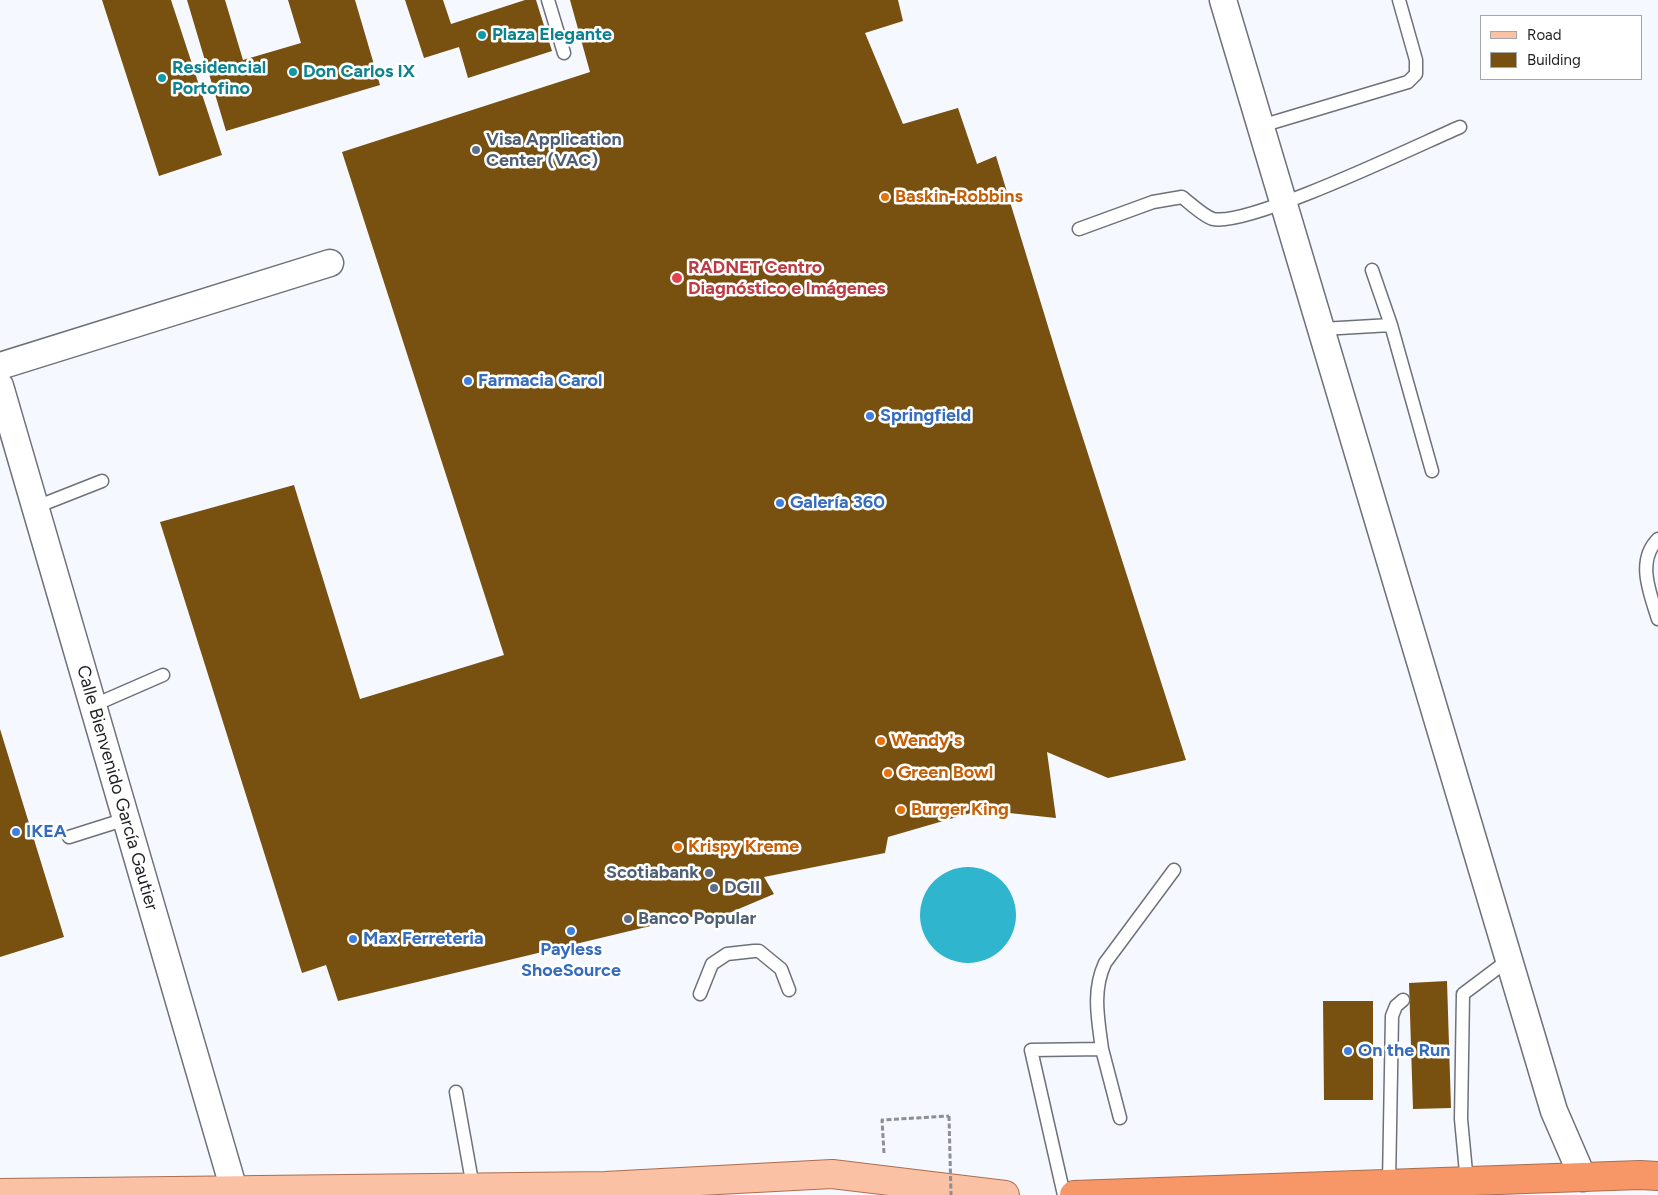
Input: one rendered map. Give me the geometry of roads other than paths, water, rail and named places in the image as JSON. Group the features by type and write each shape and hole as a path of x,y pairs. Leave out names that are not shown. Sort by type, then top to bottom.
{"highway":[{"path":"1074,1195 1390,1183 1467,1183 1652,1175"}],"main road":[{"path":"0,1194 605,1186 832,1174 1005,1195"}],"street":[{"path":"1223,0 1510,958 1554,1111 1583,1178"},
{"path":"0,366 330,264"},
{"name":"Calle Bienvenido García Gautier","path":"0,386 6,429 36,507 92,706 234,1190"}],"lane":[{"path":"548,0 564,53"},
{"path":"1261,126 1408,82 1416,74 1416,60 1399,0"},
{"path":"1079,228 1153,202 1182,197 1213,218 1232,217 1284,204 1460,127"},
{"path":"1372,270 1391,325 1432,471"},
{"path":"1322,329 1391,325"},
{"path":"36,507 102,481"},
{"path":"1658,539 1645,560 1648,589 1658,619"},
{"path":"92,706 163,675"},
{"path":"69,837 126,819"},
{"path":"1120,1118 1102,1049 1096,1000 1098,979 1105,963 1174,870"},
{"path":"700,994 712,964 727,954 754,951 760,952 781,970 789,990"},
{"path":"1467,1183 1461,1119 1463,994 1510,958"},
{"path":"1390,1183 1392,1016 1396,1006 1403,1000"},
{"path":"1064,1195 1031,1050 1102,1049"},
{"path":"456,1092 473,1187"}],"water":[{"path":"968,867 986,871 1002,881 1012,897 1016,915 1012,933 1002,949 986,959 968,963 950,959 934,949 924,933 920,915 924,897 934,881 950,871"}],"place":[{"name":"Plaza Elegante","path":"482,35"},
{"name":"Don Carlos IX","path":"293,72"},
{"name":"Residencial Portofino","path":"162,78"},
{"name":"Visa Application Center (VAC)","path":"476,150"},
{"name":"Baskin-Robbins","path":"885,197"},
{"name":"RADNET Centro Diagnóstico e Imágenes","path":"677,278"},
{"name":"Farmacia Carol","path":"468,381"},
{"name":"Springfield","path":"870,416"},
{"name":"Galería 360","path":"780,503"},
{"name":"Wendy's","path":"881,741"},
{"name":"Green Bowl","path":"888,773"},
{"name":"Burger King","path":"901,810"},
{"name":"IKEA","path":"16,832"},
{"name":"Krispy Kreme","path":"678,847"},
{"name":"Scotiabank","path":"709,873"},
{"name":"DGII","path":"714,888"},
{"name":"Banco Popular","path":"628,919"},
{"name":"Payless ShoeSource","path":"571,931"},
{"name":"Max Ferreteria","path":"353,939"},
{"name":"On the Run","path":"1348,1051"}]}
